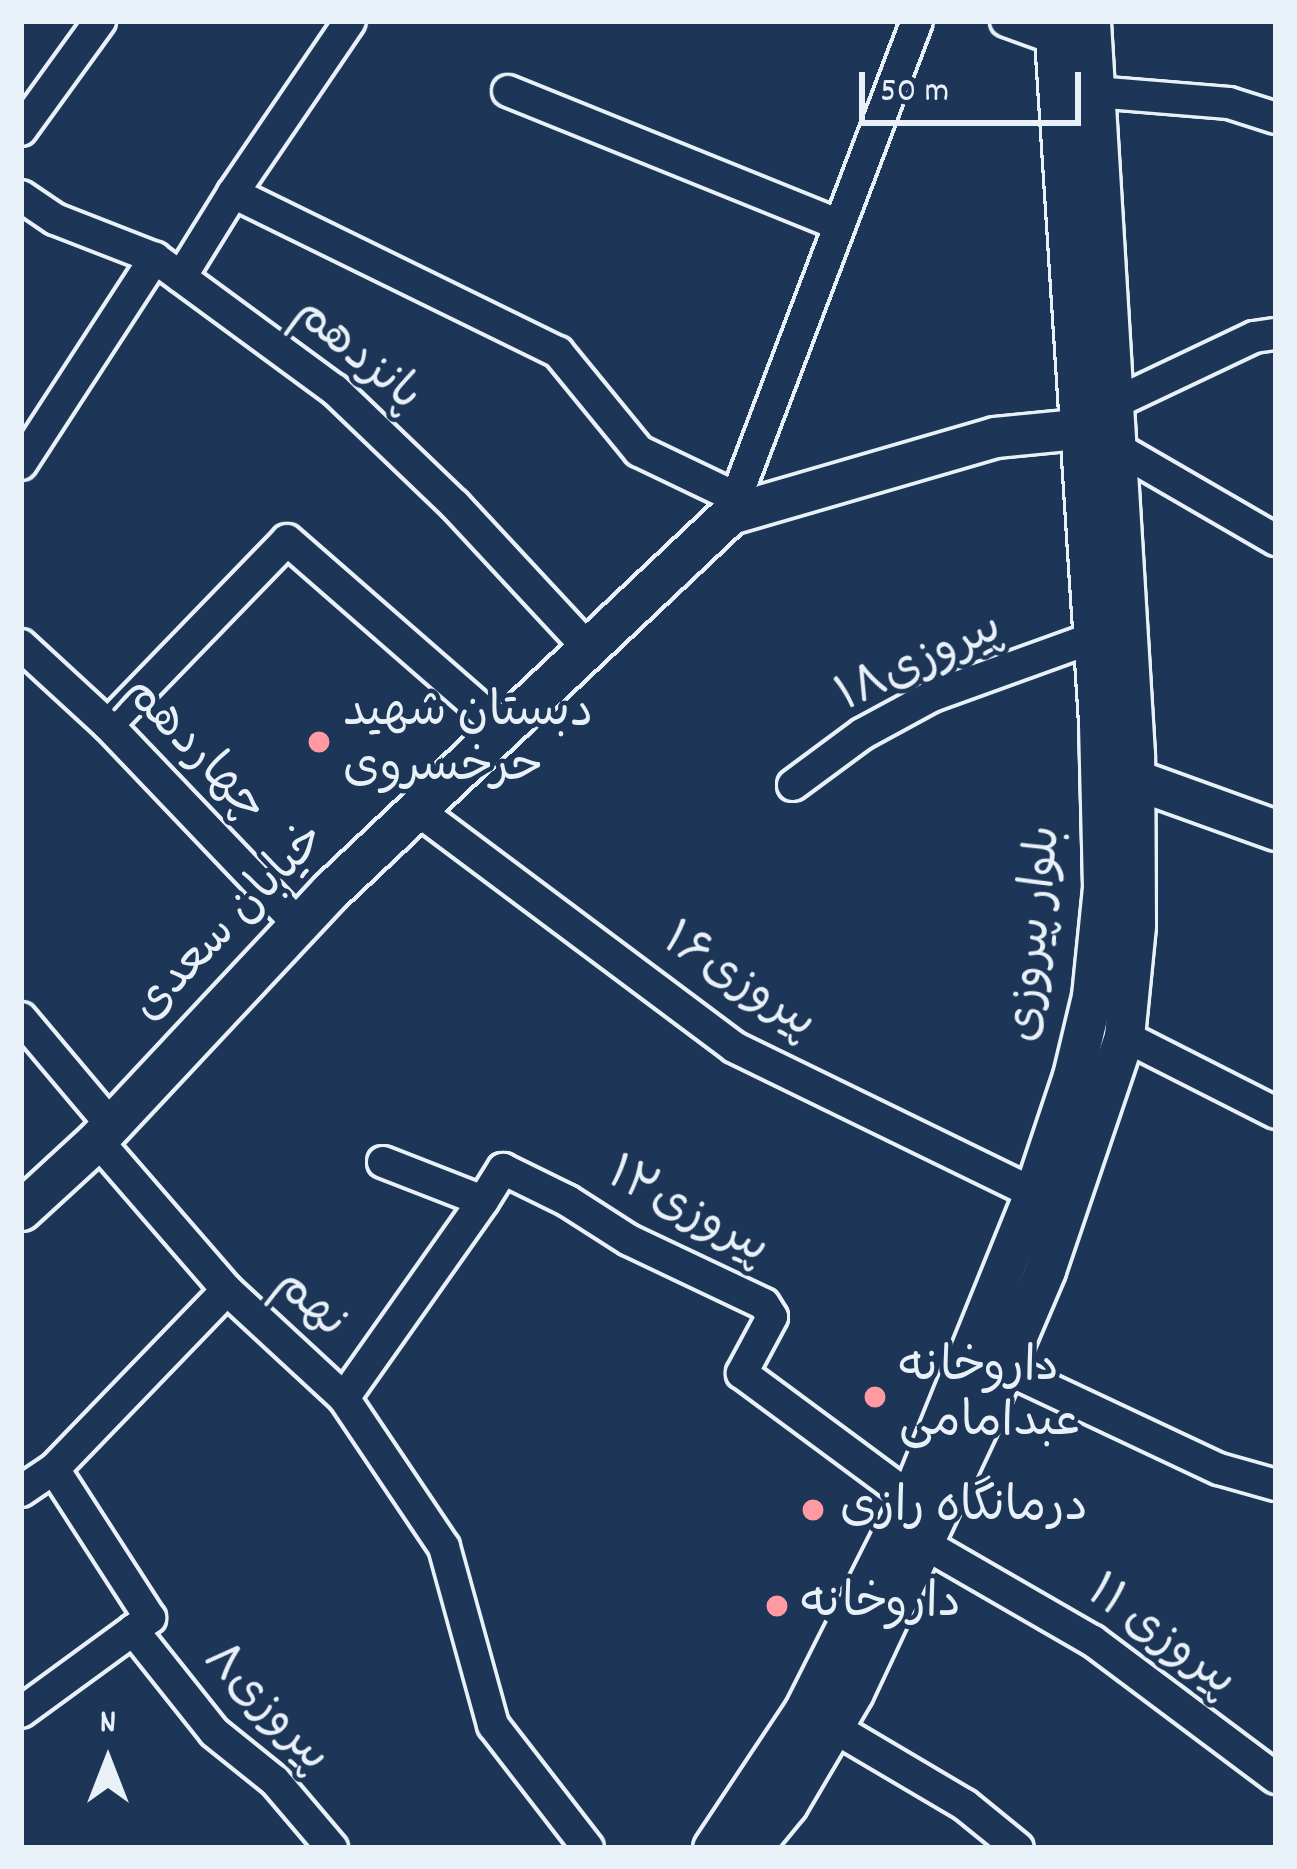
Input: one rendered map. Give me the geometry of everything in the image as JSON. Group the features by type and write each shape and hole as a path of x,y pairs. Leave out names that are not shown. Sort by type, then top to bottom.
{"street":[{"path":"21,130 100,21"},
{"path":"181,277 350,21"},
{"path":"233,193 558,352 639,451 733,506 916,21"},
{"path":"1006,21 1067,27"},
{"name":"بلوار پیروزی","path":"769,1841 833,1727 1004,1368 1060,1227 1124,1036 1135,925 1127,568 1095,92 1067,27"},
{"name":"بلوار پیروزی","path":"713,1848 804,1711 911,1498 1034,1193 1073,1076 1092,996 1103,887 1093,638 1077,429 1067,27"},
{"path":"508,91 839,225"},
{"path":"1095,92 1229,104 1276,118"},
{"name":"پانزدهم","path":"21,196 55,219 154,258 335,390 454,505 586,647"},
{"path":"21,464 154,258"},
{"path":"1115,403 1254,338 1276,334"},
{"name":"خیابان سعدی","path":"21,1210 104,1133 298,924 733,506 995,437 1077,429"},
{"path":"1117,448 1276,541"},
{"path":"108,725 287,540 500,726"},
{"path":"1087,568 1127,568"},
{"name":"پیروزی۱۸","path":"793,785 862,734 932,696 1093,638"},
{"name":"چهاردهم","path":"21,645 108,725 298,924"},
{"path":"1134,779 1276,830"},
{"name":"پیروزی۱۶","path":"416,809 734,1046 1034,1193"},
{"name":"نهم","path":"21,1018 227,1290 344,1398 444,1547 493,1725 588,1848"},
{"path":"1124,1036 1276,1114"},
{"path":"344,1398 483,1201 383,1162"},
{"name":"پیروزی۱۲","path":"483,1201 503,1169 568,1201 628,1240 764,1304 772,1317 742,1373 911,1498"},
{"path":"21,1491 55,1469 227,1290"},
{"path":"1004,1368 1219,1469 1276,1485"},
{"path":"21,1712 150,1618 55,1469"},
{"name":"پیروزی ۱۱","path":"923,1543 1093,1640 1276,1778"},
{"name":"پیروزی۸","path":"134,1630 214,1732 274,1781 332,1848"},
{"path":"833,1727 965,1805 1018,1848"}],"place":[{"name":"دبستان شهید حرخسروی","path":"319,742"},
{"name":"داروخانه عبدامامی","path":"875,1397"},
{"name":"درمانگاه رازی","path":"813,1510"},
{"name":"داروخانه","path":"777,1606"}]}
